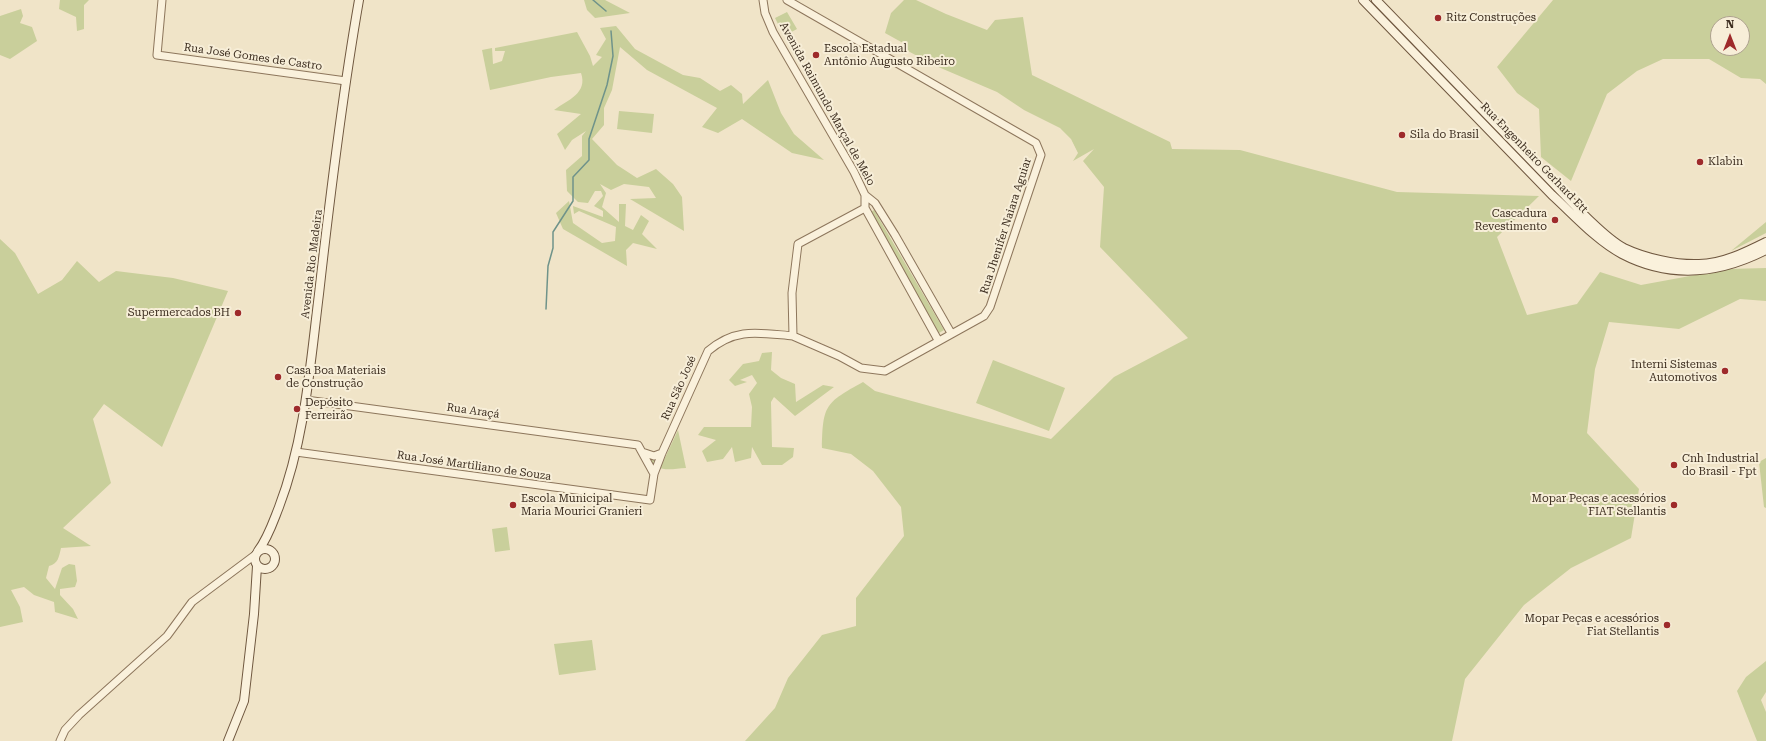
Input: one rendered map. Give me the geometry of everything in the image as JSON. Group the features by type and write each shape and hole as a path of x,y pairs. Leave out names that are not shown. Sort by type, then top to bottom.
{"main road":[{"name":"Avenida Rio Madeira","path":"228,741 244,702 256,587 255,559 271,527 284,493 296,452 306,400 346,81 359,0"},
{"name":"Rua Engenheiro Gerhard Ett","path":"1363,0 1552,195 1584,225 1622,254 1652,266 1700,271 1738,263 1766,250"},
{"name":"Rua Engenheiro Gerhard Ett","path":"1376,0 1584,215 1624,248 1652,257 1700,264 1724,259 1746,252 1766,242"},
{"name":"Avenida Rio Madeira","path":"271,527 270,542 272,551"},
{"path":"267,549 272,551 275,556 275,562 268,569 262,569 255,559 267,549"},
{"name":"Avenida Rio Madeira","path":"256,587 261,576 268,569"}],"street":[{"name":"Rua José Gomes de Castro","path":"162,0 157,55 346,81"},
{"name":"Avenida Raimundo Marçal de Melo","path":"763,0 765,13 773,32 854,172 865,195 874,203 894,235 951,333"},
{"name":"Rua Jhenifer Naiara Aguiar","path":"787,0 981,110 1036,143 1041,155 990,307 984,316 938,340 885,371 861,368 839,356 793,336"},
{"name":"Avenida Raimundo Marçal de Melo","path":"865,195 865,208 938,340"},
{"path":"793,336 792,293 798,244 865,208"},
{"name":"Rua São José","path":"650,500 654,474 662,453 708,351 717,343 740,333 793,336"},
{"name":"Rua Araçá","path":"306,400 638,445 642,452"},
{"name":"Rua José Martiliano de Souza","path":"296,452 650,500"},
{"path":"642,452 654,456 662,453"},
{"path":"642,452 654,474"},
{"path":"60,741 65,730 79,715 167,636 192,602 255,559"}],"green space":[{"path":"60,0 89,0 84,5 84,29 77,31 76,17 59,9"},
{"path":"584,0 605,0 630,13 595,18 587,10"},
{"path":"904,0 916,0 946,14 987,30 995,20 1023,17 1032,75 1170,142 1172,149 1240,150 1397,192 1539,196 1497,237 1527,315 1577,304 1600,272 1641,285 1728,269 1766,268 1766,301 1740,299 1679,329 1609,322 1595,369 1587,433 1639,489 1631,538 1571,568 1524,605 1465,679 1452,741 745,741 775,708 788,678 822,635 856,626 856,598 904,536 901,507 873,471 851,454 822,448 823,422 825,414 834,401 863,382 875,391 1051,439 1114,377 1188,338 1100,247 1104,187 1083,161 1094,149 1073,161 1078,153 1071,139 1060,128 1024,110 997,92 936,66 908,51 903,43 885,33 891,13"},
{"path":"1553,0 1766,0 1766,84 1760,79 1741,78 1709,59 1663,59 1637,71 1607,94 1571,181 1541,157 1539,109 1517,93 1497,67"},
{"path":"21,9 23,16 20,23 32,27 37,41 10,59 0,55 0,16"},
{"path":"787,12 797,29 784,36 775,18"},
{"path":"616,26 635,49 683,75 700,78 720,91 731,85 742,94 743,104 768,80 781,113 794,134 824,160 792,153 742,119 718,133 702,127 717,108 647,70 620,47 612,90 604,108 604,125 592,139 617,165 637,178 656,169 673,184 682,197 684,231 630,199 656,198 649,187 624,184 611,190 600,184 606,193 602,207 619,222 619,204 626,204 625,226 633,230 641,215 649,221 642,234 657,249 633,243 626,250 627,266 563,229 556,213 569,201 573,223 602,243 615,241 616,227 579,211 574,214 573,206 603,217 603,211 594,206 603,196 601,191 595,191 588,203 578,202 567,191 566,170 582,156 582,136 586,131 572,140 565,150 557,134 581,114 554,110 571,99 579,91 582,86 581,73 551,77 490,90 482,50 492,48 493,64 502,61 505,51 495,51 495,48 577,32 590,56 593,66 602,57 596,55 606,39 600,28"},
{"path":"619,111 654,114 652,133 617,129"},
{"path":"874,210 944,330 939,333 869,213"},
{"path":"1766,222 1766,233 1731,251"},
{"path":"0,239 15,253 38,294 62,280 77,261 99,282 116,271 173,278 228,291 162,447 104,404 93,419 111,483 63,528 91,546 61,548 56,562 49,566 46,578 55,589 62,568 69,564 75,565 77,581 75,587 60,589 60,595 73,609 78,619 55,612 54,602 34,595 24,587 11,590 20,607 23,622 0,627"},
{"path":"772,352 771,370 781,378 795,384 796,402 823,385 834,387 795,416 774,397 771,402 772,447 794,448 793,457 782,465 762,465 752,447 751,458 735,462 732,447 723,459 707,462 702,451 716,440 698,435 704,427 751,427 752,407 749,394 757,383 752,375 740,380 747,382 735,386 729,380 743,364 759,361 762,353"},
{"path":"993,360 1065,388 1049,431 976,403"},
{"path":"678,430 686,468 665,469 654,465 663,462"},
{"path":"1766,458 1766,508 1764,507 1759,462"},
{"path":"649,459 655,459 654,465 652,463"},
{"path":"507,527 510,550 495,552 492,529"},
{"path":"592,640 596,670 559,675 554,644"},
{"path":"1766,661 1766,692 1761,700 1766,712 1766,741 1757,741 1737,691 1746,677"}],"waterway":[{"path":"593,0 606,11"},
{"path":"546,309 548,266 553,248 553,232 573,201 573,177 589,160 589,139 607,85 613,56 611,31"}],"place":[{"name":"Ritz Construções","path":"1438,18"},
{"name":"Escola Estadual Antônio Augusto Ribeiro","path":"816,55"},
{"name":"Sila do Brasil","path":"1402,135"},
{"name":"Klabin","path":"1700,162"},
{"name":"Cascadura Revestimento","path":"1555,220"},
{"name":"Supermercados BH","path":"238,313"},
{"name":"Interni Sistemas Automotivos","path":"1725,371"},
{"name":"Casa Boa Materiais de Construção","path":"278,377"},
{"name":"Depósito Ferreirão","path":"297,409"},
{"name":"Cnh Industrial do Brasil - Fpt","path":"1674,465"},
{"name":"Escola Municipal Maria Mourici Granieri","path":"513,505"},
{"name":"Mopar Peças e acessórios FIAT Stellantis","path":"1674,505"},
{"name":"Mopar Peças e acessórios Fiat Stellantis","path":"1667,625"}]}
